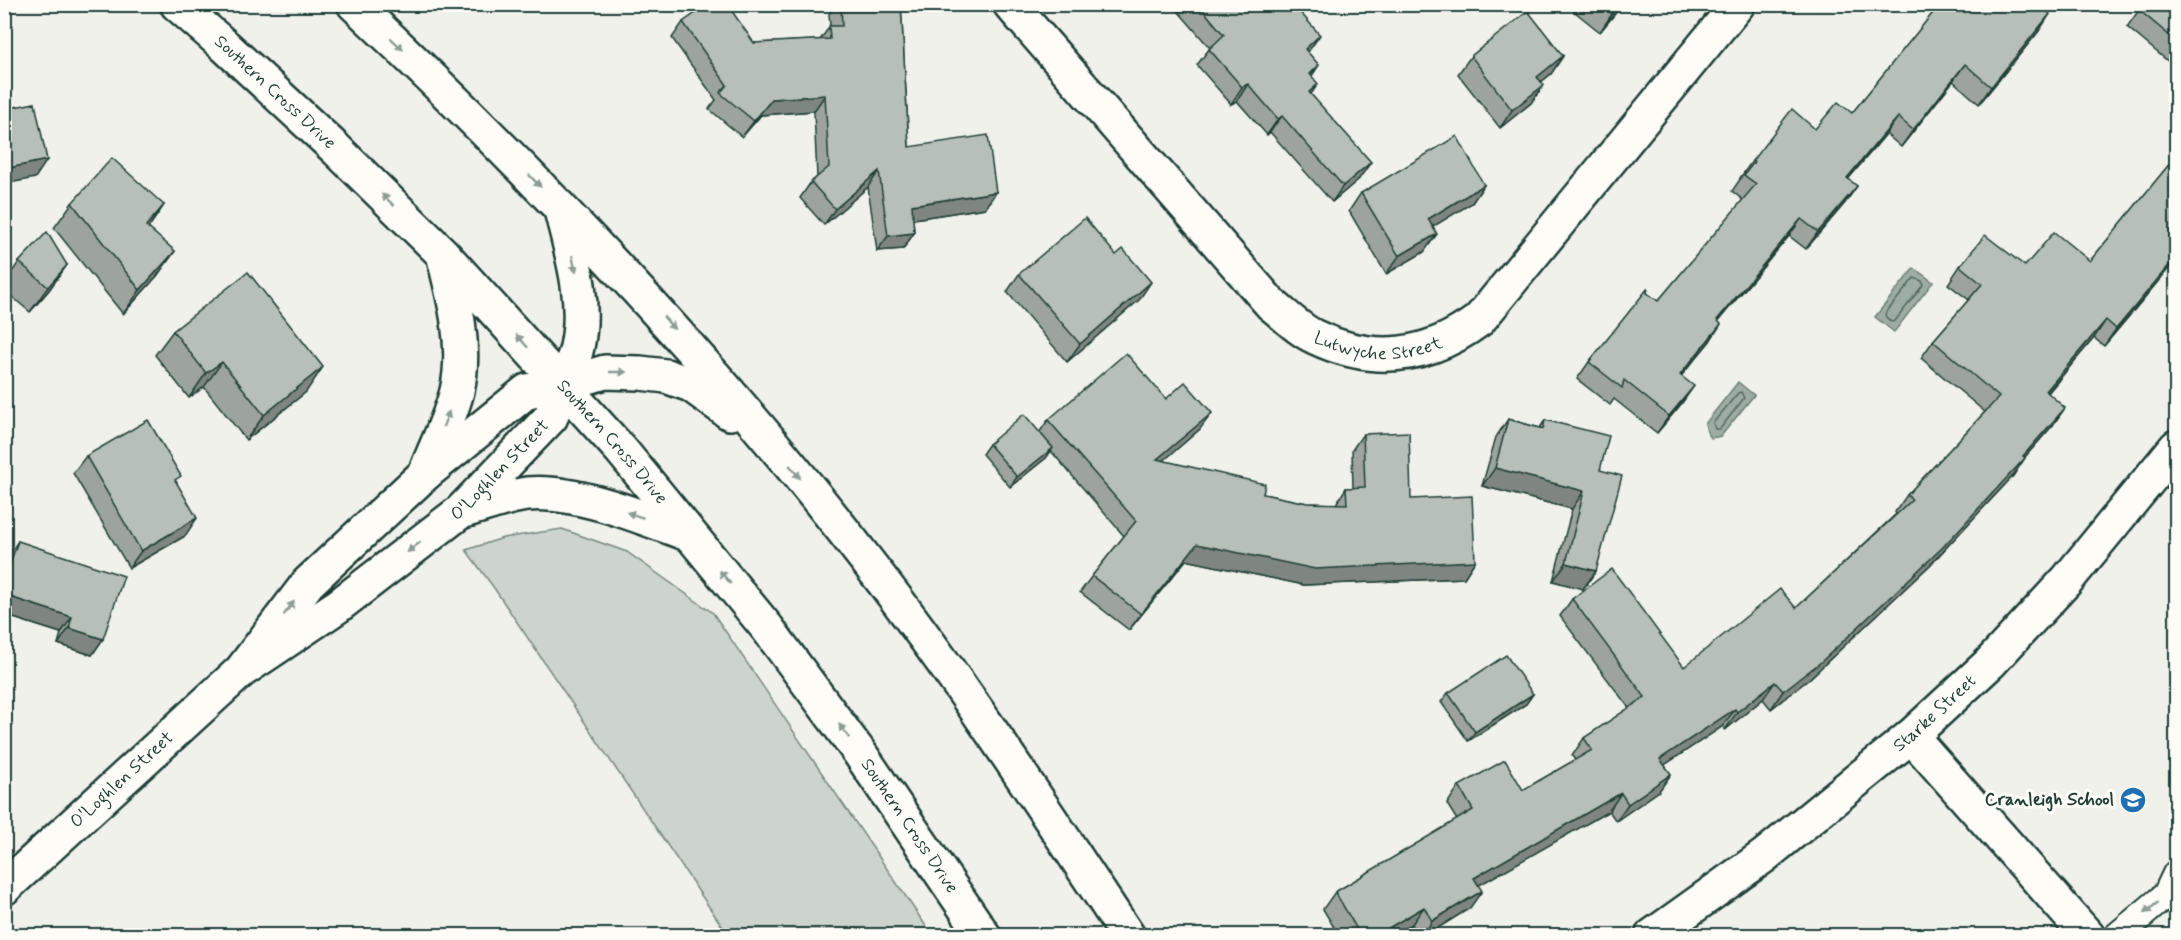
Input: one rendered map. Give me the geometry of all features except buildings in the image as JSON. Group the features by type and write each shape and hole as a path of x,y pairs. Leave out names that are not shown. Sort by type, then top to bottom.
{"main road":[{"name":"Southern Cross Drive","path":"177,4 336,149 443,254 621,450 768,629 845,733 984,936"},
{"path":"354,4 452,96 649,300 772,442 874,569 972,701 1128,936"},
{"name":"Lutwyche Street","path":"1010,4 1271,304 1314,337 1362,354 1412,353 1459,335 1479,320 1738,4"},
{"path":"560,207 576,269 580,307 577,348 561,385"},
{"path":"425,474 456,393 461,369 457,311 443,254"},
{"path":"561,385 605,372 666,376 691,385 772,442"},
{"name":"O'Loghlen Street","path":"4,888 241,671 338,606 460,512 551,417 561,385 527,391 425,474 308,583 241,671"},
{"name":"Starke Street","path":"1652,936 1764,856 1911,736 1990,663 2067,580 2176,447"},
{"path":"460,512 526,494 561,494 636,515 690,535"},
{"path":"1911,736 2088,936"}],"lane":[{"path":"2117,936 2166,895 2176,874"}],"shaded area":[{"path":"562,529 627,552 713,613 932,935 728,935 466,550 503,538"}],"water":[{"path":"1914,268 1933,282 1894,332 1875,317"},
{"path":"1738,382 1754,395 1721,436 1711,438 1705,424"}],"place":[{"name":"Cranleigh School","path":"2133,800"}]}
